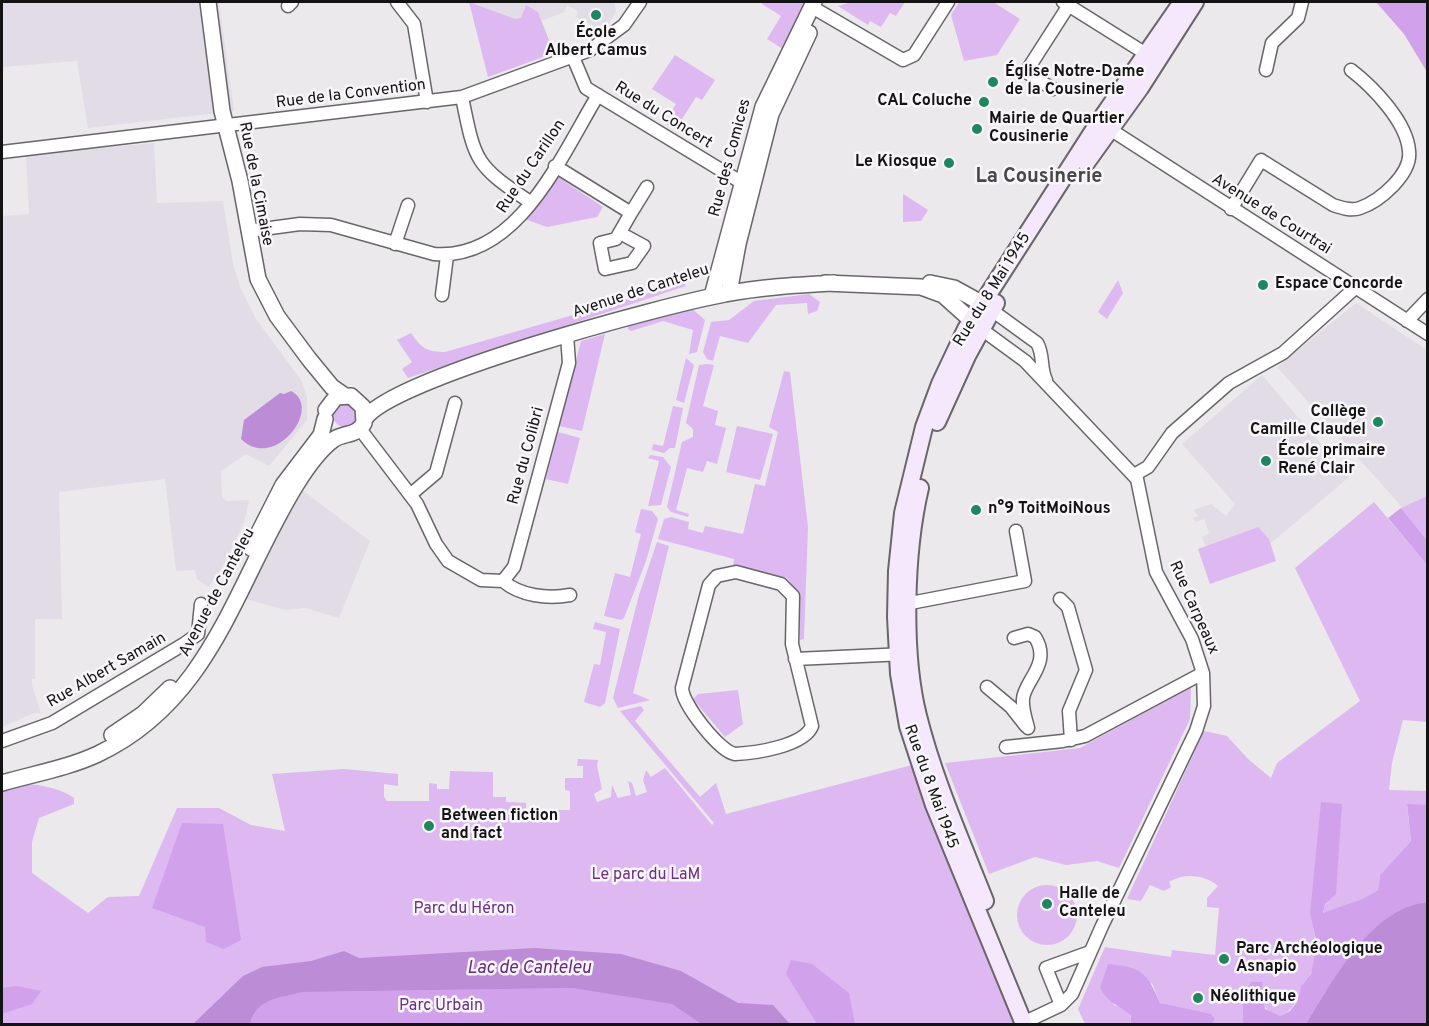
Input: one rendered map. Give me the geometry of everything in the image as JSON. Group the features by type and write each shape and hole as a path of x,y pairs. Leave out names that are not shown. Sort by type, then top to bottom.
{"main road":[{"name":"Rue du 8 Mai 1945","path":"1151,57 1182,2"},
{"name":"Rue du 8 Mai 1945","path":"1029,1023 936,775 915,705 904,654 903,513 918,449 940,384 1104,126 1151,57 1195,2"}],"street":[{"name":"Rue de la Cimaise","path":"208,2 225,127 240,181 253,264 261,289 277,316 332,387 349,396"},
{"path":"397,2 414,24 427,102"},
{"name":"Rue de la Convention","path":"2,152 462,97 573,57 597,46 620,29 640,2"},
{"path":"814,5 903,60 914,55 948,2"},
{"path":"1266,70 1272,43 1298,18 1302,2"},
{"path":"1053,89 1026,72 1066,3 1151,57"},
{"name":"Rue des Comices","path":"730,288 747,186 767,94 814,5"},
{"name":"Rue du Concert","path":"573,57 586,88 747,186"},
{"path":"1231,209 1262,159 1333,205 1346,209 1360,208 1370,203 1398,179 1408,165 1408,143 1380,94 1351,70"},
{"name":"Rue du Carillon","path":"248,231 300,224 324,224 349,229 419,251 447,256 473,251 510,229 555,166 598,95"},
{"path":"462,97 477,159 492,176 530,202"},
{"name":"Avenue de Courtrai","path":"1104,126 1428,334"},
{"path":"555,166 631,213"},
{"name":"Rue des Comices","path":"713,291 747,186"},
{"path":"620,233 647,187"},
{"path":"395,244 408,205"},
{"path":"442,295 447,256"},
{"name":"Avenue de Canteleu","path":"349,396 374,396 713,291 767,280 900,284 921,282 946,285 987,307"},
{"name":"Avenue de Canteleu","path":"900,284 939,292 976,325"},
{"path":"976,325 1025,361 1134,475 1153,462 1172,433 1229,383 1283,353 1355,288"},
{"path":"1407,321 1428,299"},
{"path":"987,307 1037,343 1041,351 1040,366 1048,384"},
{"name":"Rue du Colibri","path":"503,581 514,567 569,363 567,335"},
{"name":"Rue de la Cimaise","path":"309,359 323,389 326,415"},
{"name":"Avenue de Canteleu","path":"362,425 376,407 461,370"},
{"path":"362,425 345,435 333,432 326,415 334,398 349,396 363,407 362,425 410,495 440,552 452,565 486,582 503,581 512,588 552,598 570,596"},
{"path":"410,495 436,473 455,403"},
{"name":"Avenue de Canteleu","path":"2,772 66,755 97,743 143,714 168,691 198,653 279,492 319,438 326,415"},
{"name":"Avenue de Canteleu","path":"2,783 97,755 140,729 166,707 191,680 208,654 297,483 332,441 345,435"},
{"name":"Rue Carpeaux","path":"1061,1005 1072,994 1196,731 1204,706 1203,673 1191,639 1156,572 1138,483 1134,475"},
{"path":"902,605 1025,580 1016,531"},
{"path":"736,572 774,582 790,591 794,601 791,638 795,659 812,726 807,734 796,741 740,754 730,753 720,746 684,700 682,688 706,590 712,580 724,573 736,572"},
{"path":"1060,599 1068,608 1086,670 1068,715 1071,740"},
{"name":"Rue Albert Samain","path":"2,741 52,723 184,644 198,634 201,604"},
{"path":"1014,638 1030,635 1035,637 1039,645 1038,671 1023,699 1033,744"},
{"path":"795,659 904,654"},
{"path":"1006,747 1071,740 1085,736 1203,673"},
{"path":"987,687 1011,707 1028,728"},
{"path":"1029,1023 1061,1005 1047,968 1090,952"}],"shaded area":[{"path":"2,2 219,2 234,111 88,128 77,61 2,67"},
{"name":"École Albert Camus","path":"470,2 614,2 616,11 608,26 602,30 576,17 578,11 567,5 564,12 542,21 538,12 526,6 521,18 515,20"},
{"path":"154,143 157,203 223,201 233,264 240,287 256,319 301,380 307,397 307,420 269,466 246,454 221,471 222,497 226,501 249,500 244,523 221,569 208,587 197,579 195,570 176,571 165,479 59,492 62,619 35,619 35,679 32,679 32,685 41,713 34,713 2,727 2,216 29,214 26,155"},
{"name":"Collège Camille Claudel","path":"1356,303 1427,350 1427,535 1277,367"},
{"name":"École primaire René Clair","path":"1262,375 1349,477 1270,544 1258,527 1206,546 1202,537 1209,533 1204,519 1195,522 1193,518 1199,516 1193,510 1211,504 1226,516 1235,504 1182,444"},
{"path":"302,490 370,541 339,618 305,608 285,610 246,599 283,520"}],"green space":[{"path":"469,2 515,19 521,18 526,5 538,12 554,53 488,77"},
{"path":"763,2 804,2 799,23 783,49 767,39 781,16 762,4"},
{"path":"852,2 905,2 896,16 890,13 881,27 870,21 868,25 838,6"},
{"path":"959,2 993,2 1020,19 997,55 964,61 951,15"},
{"path":"1376,2 1427,2 1427,72 1404,34"},
{"path":"675,55 715,80 702,100 696,97 675,130 665,123 676,104 652,89"},
{"path":"558,177 603,207 597,217 547,227 525,219"},
{"path":"903,194 928,210 921,221 903,222"},
{"path":"1118,280 1123,293 1107,319 1098,312"},
{"path":"684,283 686,286 408,378 402,369 412,362 397,340 411,333 425,348 445,352"},
{"path":"809,294 820,302 817,311 808,314 807,303 776,305 748,343 720,336 713,361 707,359 703,352 711,322 729,320 754,301"},
{"path":"691,308 705,320 697,352 689,354 693,330 663,321 631,331 628,329 628,325"},
{"path":"605,334 582,431 559,426 581,341"},
{"path":"686,358 694,365 684,403 676,400"},
{"path":"699,365 714,365 703,406 718,411 715,425 726,428 717,464 707,461 703,472 687,468 676,510 689,514 688,517 671,512 667,507 682,442 693,437 693,429 686,423"},
{"path":"784,371 790,372 808,527 804,639 800,640 799,596 787,578 733,565 734,559 658,539 664,519 671,517 689,522 688,529 703,533 705,526 743,534 755,484 765,486 778,432 769,427"},
{"path":"345,403 354,406 357,415 354,424 345,427 336,424 333,415 336,406"},
{"path":"673,406 683,408 675,448 670,448 664,453 652,450 653,444 663,446"},
{"path":"737,426 773,434 760,480 726,472"},
{"path":"558,432 580,438 568,484 546,479"},
{"path":"650,455 663,457 671,467 661,505 648,506 659,461 648,458"},
{"path":"1427,496 1427,540 1401,508"},
{"path":"1374,502 1427,565 1427,722 1403,720 1392,763 1389,790 1427,791 1427,805 1407,805 1411,841 1380,875 1378,890 1362,899 1323,914 1325,905 1310,914 1316,945 1313,968 1294,1004 1280,1016 1269,1013 1264,1004 1262,982 1251,982 1243,995 1243,1024 1212,1024 1215,1019 1160,1003 1152,983 1113,1005 1122,1007 1131,1017 1131,1024 1085,1024 1078,1009 1105,947 1171,957 1172,950 1215,955 1219,908 1207,907 1207,898 1218,886 1213,882 1195,876 1181,877 1169,882 1171,887 1164,891 1150,885 1141,901 1127,899 1204,731 1227,736 1249,760 1271,778 1277,763 1360,701 1295,568"},
{"path":"1401,508 1427,540 1427,565 1388,518"},
{"path":"641,509 652,511 658,519 646,561 624,618 621,620 604,616 615,573 630,577 641,534 635,532"},
{"path":"1258,527 1269,539 1276,561 1210,584 1198,549"},
{"path":"657,542 669,546 633,693 650,700 618,708 613,698 639,595"},
{"path":"595,622 620,629 605,703 600,707 584,702 594,664 600,665 606,632 593,629"},
{"path":"1191,687 1190,719 1119,868 1097,861 1066,865 1035,857 989,874 945,763 1080,748"},
{"path":"738,690 743,724 725,737 693,699 698,694"},
{"name":"Parc du Héron","path":"641,706 644,710 635,721 700,797 716,783 726,814 912,765 1018,1024 2,1024 2,787 20,784 39,785 58,790 74,798 74,804 39,818 32,842 32,873 88,913 108,897 139,896 177,808 219,808 251,825 285,831 272,774 344,769 398,774 398,786 384,784 384,797 387,801 429,801 429,783 437,784 437,789 449,789 450,771 493,772 493,797 506,797 506,802 526,803 526,810 531,810 531,815 551,815 552,810 570,810 570,791 565,790 565,778 583,778 583,766 577,766 578,759 598,760 597,766 602,789 594,794 597,802 611,797 612,785 618,798 631,795 628,781 632,783 636,796 647,792 643,780 646,770 651,777 665,768 712,825 714,823 620,711"},
{"path":"1321,802 1342,804 1336,894 1325,904 1323,913 1362,899 1378,890 1380,875 1411,841 1407,804 1427,805 1427,902 1407,907 1371,932 1341,968 1306,1024 1243,1024 1243,995 1251,982 1262,982 1265,1009 1280,1016 1290,1011 1297,1002 1301,986 1311,974 1317,944 1310,914"},
{"path":"182,823 223,824 241,940 224,949 206,942 205,927 152,908"},
{"name":"Halle de Canteleu","path":"1041,885 1053,885 1069,893 1075,903 1077,915 1075,927 1069,937 1053,945 1041,945 1025,937 1017,921 1017,909 1025,893"},
{"path":"791,960 812,964 849,993 855,1024 817,1024 786,974"},
{"path":"1108,964 1136,969 1147,978 1160,1003 1211,1014 1215,1019 1212,1024 1131,1024 1131,1016 1110,1001 1100,988"},
{"path":"16,986 41,991 32,1004 2,1014 2,988"},
{"name":"Parc Urbain","path":"572,988 672,1004 701,1024 250,1024 253,1015 263,1004 270,1000 303,992"}],"water":[{"path":"291,391 300,399 302,410 291,434 280,443 267,448 254,447 241,439 244,420 280,393"},
{"path":"1427,902 1427,1024 1306,1024 1341,968 1371,931 1407,907"},
{"name":"Lac de Canteleu","path":"534,948 621,954 681,971 738,1003 773,1005 790,1024 701,1024 672,1004 572,988 303,992 263,1004 253,1015 250,1024 193,1024 243,976 262,967 311,961 344,951 359,958"}],"place":[{"name":"École Albert Camus","path":"596,15"},
{"name":"Église Notre-Dame de la Cousinerie","path":"993,82"},
{"name":"CAL Coluche","path":"984,102"},
{"name":"Mairie de Quartier Cousinerie","path":"977,129"},
{"name":"Le Kiosque","path":"949,163"},
{"name":"Espace Concorde","path":"1263,285"},
{"name":"Collège Camille Claudel","path":"1378,422"},
{"name":"École primaire René Clair","path":"1266,461"},
{"name":"n°9 ToitMoiNous","path":"976,510"},
{"name":"Between fiction and fact","path":"429,826"},
{"name":"Halle de Canteleu","path":"1047,904"},
{"name":"Parc Archéologique Asnapio","path":"1224,959"},
{"name":"Néolithique","path":"1198,998"}],"district":[{"name":"La Cousinerie","path":"1039,178"}],"park label":[{"name":"Le parc du LaM","path":"646,876"}]}
